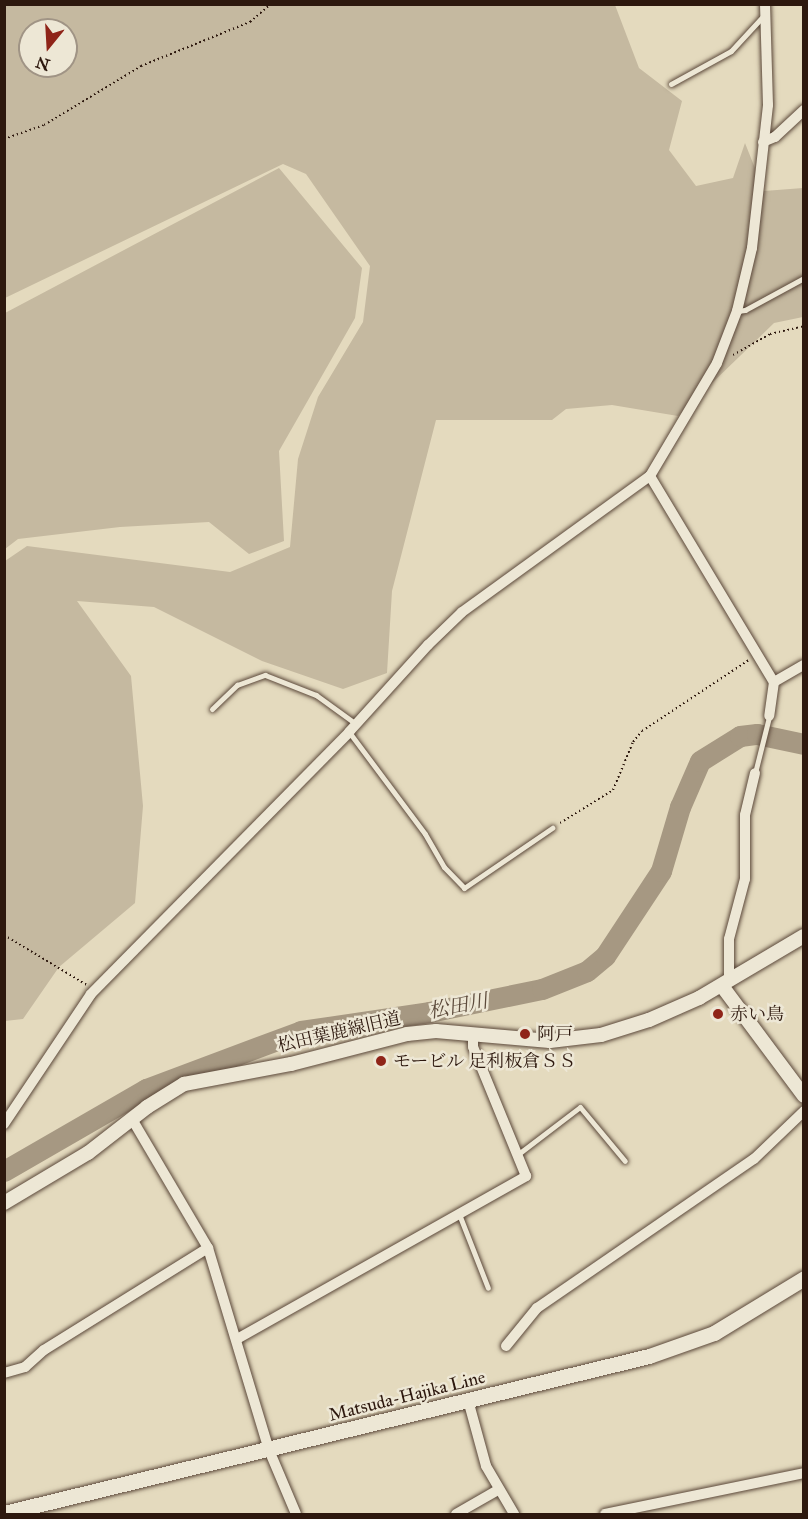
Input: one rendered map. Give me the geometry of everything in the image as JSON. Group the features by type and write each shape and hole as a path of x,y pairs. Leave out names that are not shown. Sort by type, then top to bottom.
{"main road":[{"name":"Matsuda-Hajika Line","path":"4,1514 270,1450 682,1346 746,1316 804,1278"}],"street":[{"path":"4,1124 95,990 352,728 462,612 650,476 717,363 737,310 752,248 768,95 766,9"},
{"path":"763,142 775,137 804,110"},
{"path":"650,476 774,682 769,716"},
{"path":"774,682 804,665"},
{"path":"755,773 745,815 745,879 729,939 726,983 804,1096"},
{"name":"松田葉鹿線旧道","path":"4,1203 88,1153 132,1119 184,1084 217,1075 291,1064 407,1034 473,1034 550,1041 601,1035 649,1020 726,983 804,936"},
{"path":"237,1339 526,1176 473,1047 473,1034"},
{"path":"506,1346 537,1308 754,1159 804,1111"},
{"path":"132,1119 207,1248 270,1450 296,1515"},
{"path":"4,1373 25,1367 44,1350 207,1248"},
{"path":"468,1400 486,1466 514,1515"},
{"path":"605,1515 804,1473"},
{"path":"456,1515 498,1490"}],"lane":[{"path":"671,84 731,51 766,9"},
{"path":"737,310 745,310 804,278"},
{"path":"212,709 237,686 265,675 316,695 352,728 426,834 444,867 464,888 552,828"},
{"path":"755,773 769,716"},
{"path":"518,1155 580,1107 625,1161"},
{"path":"459,1214 488,1288"}],"path":[{"path":"4,138 44,125 141,66 250,22 271,4"},
{"path":"717,363 770,334 804,326"},
{"path":"552,828 613,790 633,742 642,731 759,654"},
{"path":"4,935 95,990"}],"shaded area":[{"path":"5,5 615,5 639,68 682,101 669,150 696,186 733,178 745,143 764,191 803,188 803,317 774,323 678,416 612,405 566,409 552,420 436,420 392,591 387,673 343,689 262,661 154,607 77,601 131,676 143,806 135,903 59,967 23,1019 5,1021 5,561 27,546 230,572 290,547 298,459 318,397 363,322 370,266 306,174 283,164 5,298"},
{"path":"279,168 362,268 355,318 279,451 284,541 249,554 209,522 120,527 18,539 5,549 5,313"}],"waterway":[{"name":"松田川","path":"4,1171 146,1089 301,1031 429,1012 542,989 587,971 605,956 661,871 680,807 700,761 740,736 757,734 804,744"}],"place":[{"name":"赤い鳥","path":"718,1014"},
{"name":"阿戸","path":"525,1034"},
{"name":"モービル 足利板倉ＳＳ","path":"381,1061"}]}
